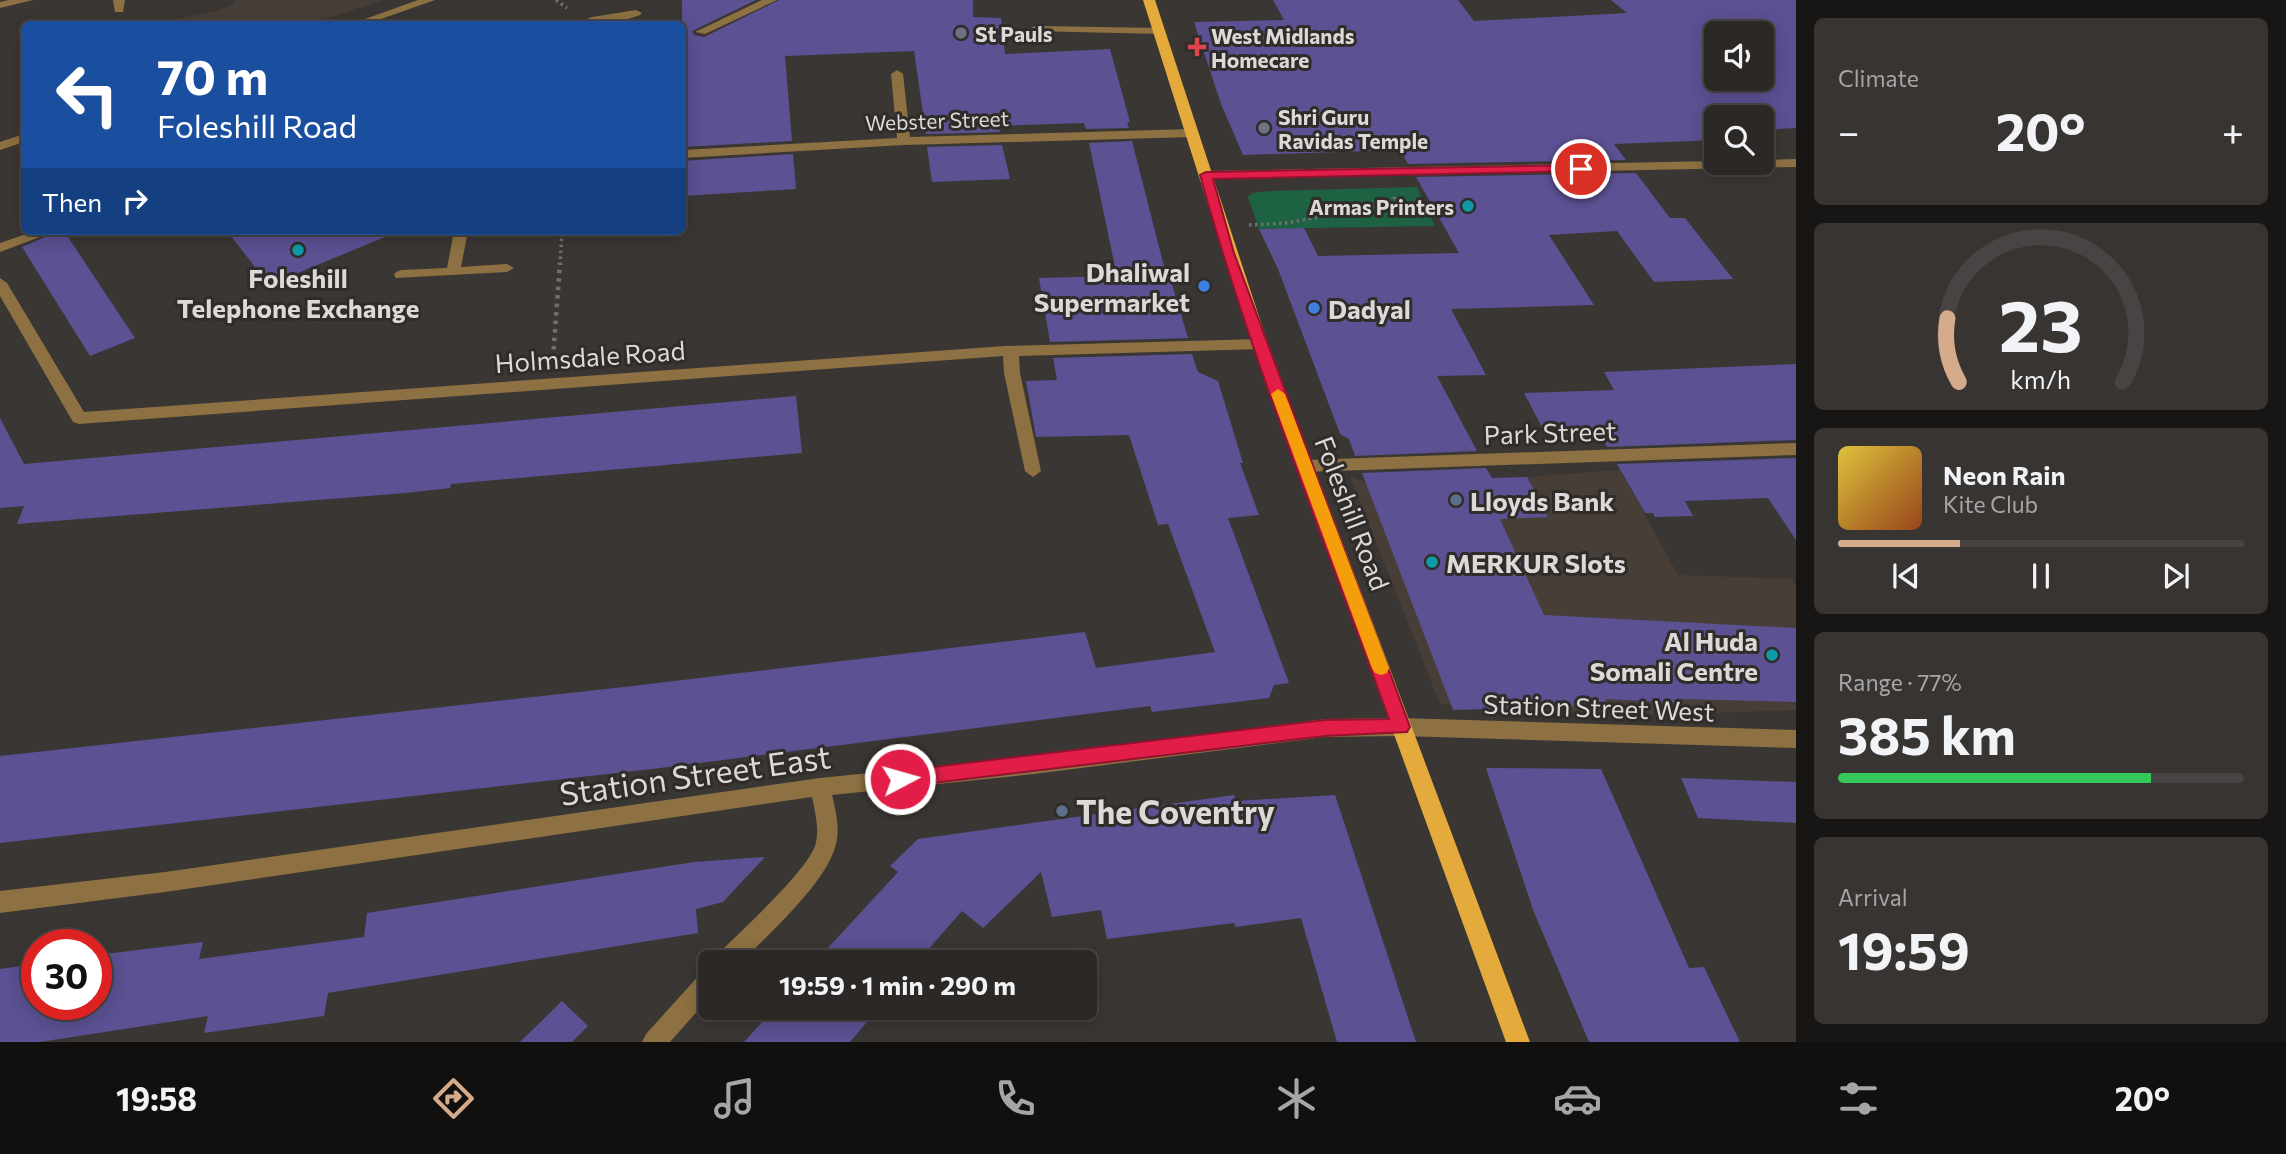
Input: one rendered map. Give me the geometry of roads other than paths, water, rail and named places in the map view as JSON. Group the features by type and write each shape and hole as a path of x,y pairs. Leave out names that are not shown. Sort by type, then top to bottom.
{"main road":[{"name":"Foleshill Road","path":"1149,0 1206,175 1228,253 1260,344 1518,1042"}],"street":[{"path":"0,5 27,0"},
{"path":"366,21 429,0"},
{"path":"701,32 771,0"},
{"path":"588,21 602,17 618,20 636,13"},
{"path":"1035,29 1160,31"},
{"path":"897,74 904,141"},
{"name":"Webster Street","path":"686,154 904,141 1192,133"},
{"path":"0,146 21,139"},
{"path":"1206,175 1796,163"},
{"path":"0,248 37,235"},
{"path":"453,271 460,235"},
{"path":"401,275 507,268"},
{"name":"Holmsdale Road","path":"0,283 79,418 1011,351 1260,344"},
{"path":"1011,351 1012,373 1033,471"},
{"name":"Park Street","path":"1305,466 1796,449"},
{"name":"Station Street West","path":"1401,727 1796,739"},
{"name":"Station Street East","path":"0,902 165,882 820,788 1034,765 1325,728 1401,727"},
{"path":"737,950 809,872 824,847 827,819 820,788"},
{"path":"654,1042 698,993"}],"place":[{"name":"St Pauls","path":"961,33"},
{"name":"West Midlands Homecare","path":"1197,47"},
{"name":"Shri Guru Ravidas Temple","path":"1264,128"},
{"name":"Armas Printers","path":"1468,206"},
{"name":"Foleshill Telephone Exchange","path":"298,250"},
{"name":"Dhaliwal Supermarket","path":"1204,286"},
{"name":"Dadyal","path":"1314,308"},
{"name":"Lloyds Bank","path":"1456,500"},
{"name":"MERKUR Slots","path":"1432,562"},
{"name":"Al Huda Somali Centre","path":"1772,655"},
{"name":"The Coventry","path":"1062,811"}]}
